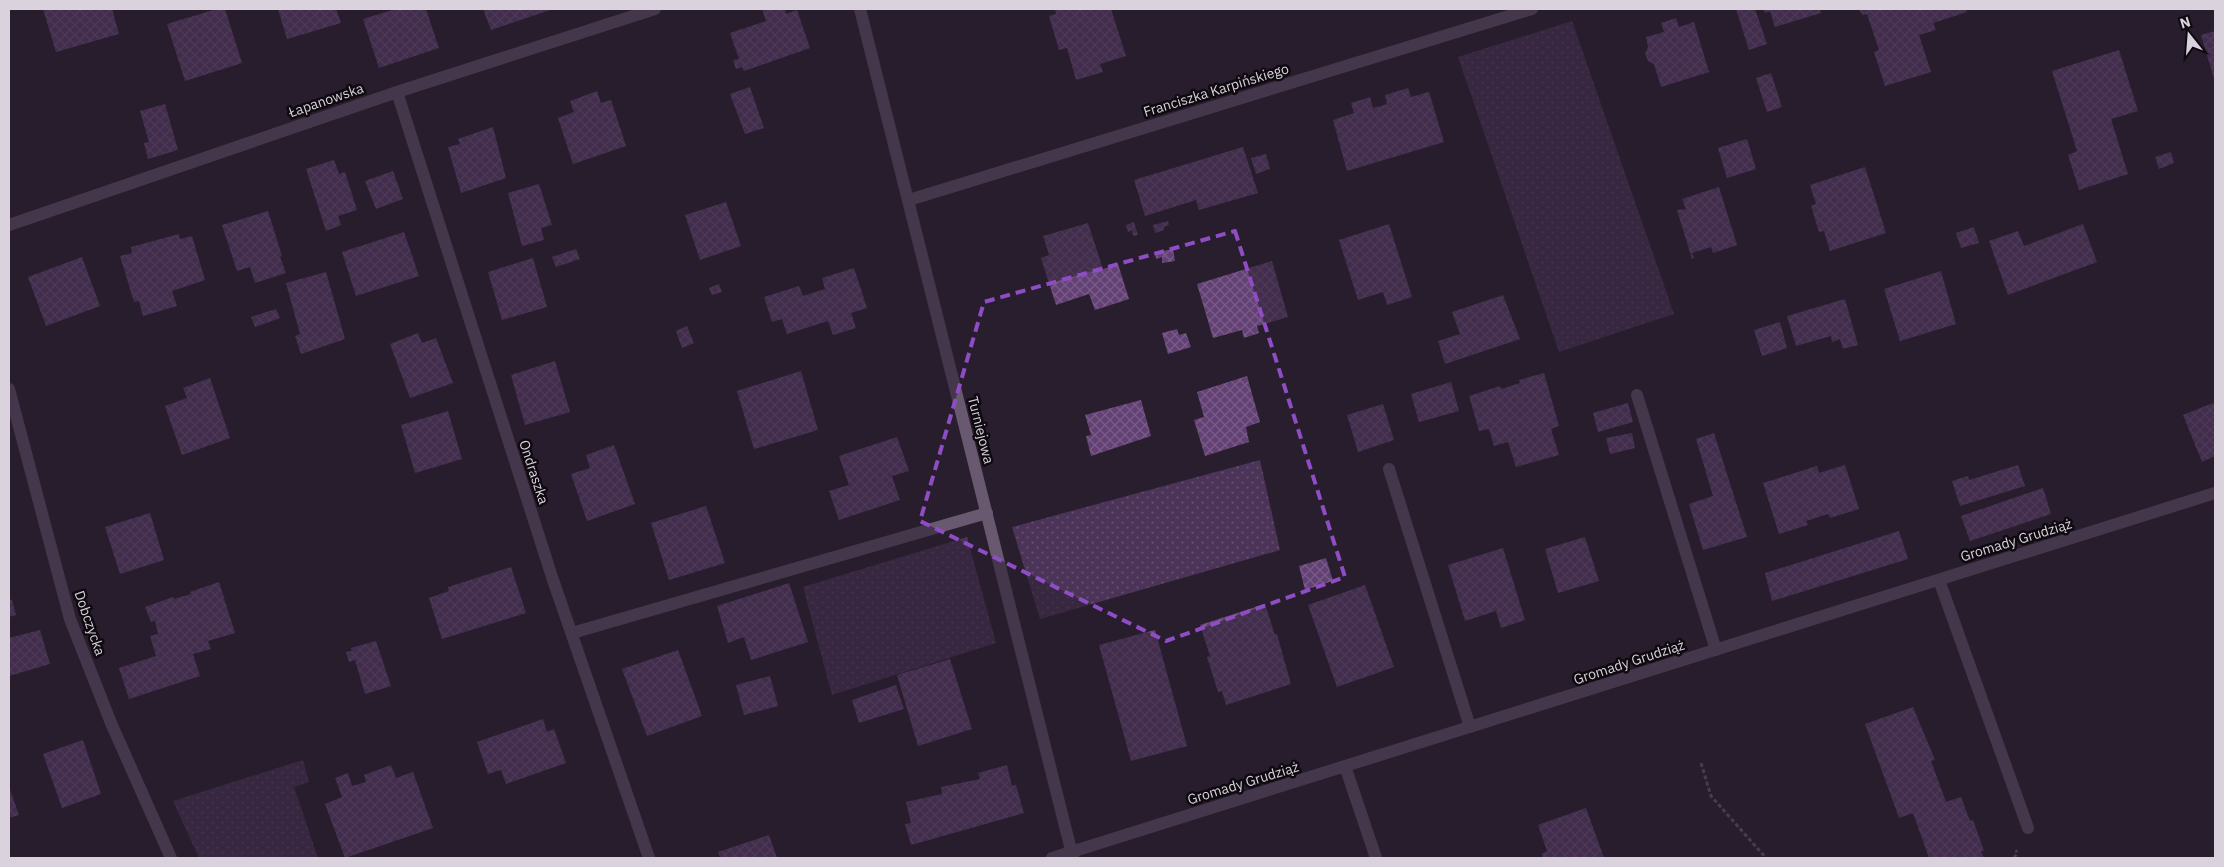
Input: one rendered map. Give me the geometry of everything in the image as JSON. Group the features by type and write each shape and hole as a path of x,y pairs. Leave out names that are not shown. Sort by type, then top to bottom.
{"street":[{"name":"Łapanowska","path":"9,225 397,92 655,9"},
{"name":"Turniejowa","path":"860,9 1072,855"},
{"name":"Franciszka Karpińskiego","path":"909,200 1532,9"},
{"name":"Ondraszka","path":"397,92 572,633 649,858"},
{"name":"Dobczycka","path":"9,388 70,619 111,724 171,858"},
{"path":"1637,395 1716,650"},
{"path":"1389,469 1470,728"},
{"name":"Gromady Grudziąż","path":"1052,858 1072,855 1345,766 2215,493"},
{"path":"572,633 987,512"},
{"path":"1939,580 2028,828"},
{"path":"1345,766 1376,858"}],"path":[{"path":"1701,763 1711,796 1766,858"}],"highlighted area":[{"path":"1235,231 1345,577 1166,641 920,521 984,302"}],"shaded area":[{"path":"1572,21 1674,314 1559,352 1458,57"},
{"path":"1260,460 1280,550 1040,619 1012,527"},
{"path":"967,537 996,643 832,695 803,587"},
{"path":"303,760 309,782 294,787 318,858 199,858 173,801"}],"building":[{"path":"43,9 112,9 119,34 56,52"},
{"path":"217,9 225,9 242,63 185,81 167,24"},
{"path":"278,9 336,9 341,23 287,39"},
{"path":"396,9 426,9 439,48 379,68 363,19"},
{"path":"483,9 553,9 491,30"},
{"path":"762,9 785,9 786,14 797,10 810,48 744,71 742,67 736,69 733,60 739,59 730,33 766,21"},
{"path":"1055,9 1111,9 1126,56 1100,64 1103,72 1076,80 1067,48 1059,50 1049,16 1056,14"},
{"path":"1736,9 1755,9 1767,44 1749,50"},
{"path":"1763,9 1820,9 1821,13 1775,27 1770,11 1765,13"},
{"path":"1859,9 1966,9 1967,12 1933,23 1936,30 1919,35 1931,72 1885,86 1874,52 1879,50 1867,14 1862,15"},
{"path":"1676,18 1679,27 1694,22 1709,72 1661,87 1654,64 1648,61 1645,53 1648,47 1646,37 1664,32 1661,23"},
{"path":"2215,31 2215,82 2201,35"},
{"path":"2119,50 2138,111 2111,119 2128,174 2079,190 2068,155 2077,151 2052,71"},
{"path":"1771,73 1782,107 1767,112 1756,78"},
{"path":"750,87 764,128 745,134 730,94"},
{"path":"1408,88 1411,97 1429,92 1444,142 1347,171 1333,120 1354,113 1351,103 1370,97 1373,108 1381,106 1387,104 1385,95"},
{"path":"597,91 601,103 611,100 626,146 573,164 558,118 574,112 570,101"},
{"path":"165,104 178,150 148,159 144,143 149,142 140,111"},
{"path":"493,127 506,178 461,193 448,147 460,144 458,139"},
{"path":"1747,139 1756,169 1727,178 1718,148"},
{"path":"1243,147 1258,193 1199,210 1196,200 1145,216 1134,180"},
{"path":"2171,152 2174,163 2159,169 2155,157"},
{"path":"1266,154 1270,169 1256,174 1251,158"},
{"path":"334,160 339,174 345,172 357,210 338,216 341,225 326,231 306,169"},
{"path":"1865,167 1886,233 1830,251 1824,231 1819,232 1811,206 1816,204 1810,185"},
{"path":"393,171 403,199 376,209 365,181"},
{"path":"539,184 552,225 541,228 544,240 522,246 508,193"},
{"path":"1719,187 1737,245 1713,253 1711,247 1692,253 1694,258 1692,259 1677,210 1686,209 1682,199"},
{"path":"726,202 741,246 700,260 685,215"},
{"path":"268,211 286,273 255,283 250,267 237,271 222,225"},
{"path":"1168,221 1169,225 1164,227 1164,230 1155,233 1153,225"},
{"path":"1134,222 1138,235 1133,236 1132,230 1128,232 1126,225"},
{"path":"1088,223 1103,269 1118,264 1129,299 1095,310 1089,294 1056,305 1041,258 1049,255 1043,236"},
{"path":"1389,224 1412,297 1387,305 1383,292 1358,300 1339,240"},
{"path":"2083,224 2097,262 2008,295 1989,241 2018,231 2024,246"},
{"path":"1974,227 1979,243 1961,248 1956,233"},
{"path":"404,232 419,276 356,296 342,252"},
{"path":"179,234 180,239 192,236 205,280 172,291 177,306 143,316 139,301 134,302 120,256 132,253 131,247"},
{"path":"576,249 580,259 556,267 552,257"},
{"path":"1173,249 1175,261 1162,263 1162,257 1156,259 1155,252"},
{"path":"82,257 100,306 46,326 28,277"},
{"path":"533,258 547,307 502,320 488,272"},
{"path":"1272,261 1288,317 1257,326 1259,333 1244,338 1242,330 1213,338 1197,284"},
{"path":"854,268 867,308 851,313 856,328 833,335 828,321 787,334 782,319 772,322 764,297 799,286 803,296 825,289 822,278"},
{"path":"1941,271 1956,324 1900,341 1884,289"},
{"path":"326,272 345,339 301,354 295,336 300,334 286,283"},
{"path":"719,284 722,292 712,295 709,288"},
{"path":"1503,295 1520,339 1445,364 1438,341 1460,334 1452,312"},
{"path":"1845,299 1858,345 1843,349 1840,339 1832,342 1831,336 1796,346 1787,316"},
{"path":"276,309 280,318 255,327 251,317"},
{"path":"1780,322 1787,348 1762,356 1754,330"},
{"path":"687,326 694,343 682,348 676,331"},
{"path":"1177,329 1179,335 1186,333 1191,347 1168,354 1162,333"},
{"path":"418,333 422,343 436,338 453,383 410,398 390,344"},
{"path":"555,361 570,412 525,425 511,375"},
{"path":"801,371 818,430 754,449 737,391"},
{"path":"1544,373 1559,426 1551,429 1559,455 1516,467 1508,442 1494,446 1489,429 1479,431 1469,396 1500,386 1501,389 1520,383 1519,380"},
{"path":"1247,376 1260,422 1246,427 1249,442 1205,456 1194,420 1204,417 1197,392"},
{"path":"210,378 230,438 182,455 165,406 187,398 183,388"},
{"path":"1451,382 1459,411 1419,422 1411,394"},
{"path":"1141,400 1151,436 1091,456 1086,436 1091,435 1085,415"},
{"path":"1628,403 1633,422 1598,432 1593,413"},
{"path":"2213,403 2215,408 2215,456 2202,462 2183,415"},
{"path":"1383,404 1394,440 1358,452 1347,415"},
{"path":"448,411 462,459 415,473 401,425"},
{"path":"1632,433 1635,448 1610,454 1606,438"},
{"path":"1714,433 1747,537 1703,550 1689,504 1713,496 1696,439"},
{"path":"897,437 909,471 892,476 900,500 839,520 829,491 849,485 839,456"},
{"path":"614,445 635,504 587,521 571,474 590,468 586,455"},
{"path":"1845,465 1859,509 1830,518 1828,514 1806,521 1808,525 1779,534 1763,483 1817,466 1819,473"},
{"path":"2018,465 2025,486 1960,506 1952,481 1968,476 1969,480"},
{"path":"2043,488 2051,514 1970,541 1961,516"},
{"path":"706,506 725,563 669,580 651,523"},
{"path":"150,513 164,560 120,574 105,527"},
{"path":"1899,531 1908,559 1772,601 1765,573"},
{"path":"1585,537 1599,581 1558,593 1545,549"},
{"path":"1503,548 1525,620 1501,628 1496,611 1465,621 1448,565"},
{"path":"1326,558 1333,581 1305,590 1299,566"},
{"path":"511,567 526,613 442,639 429,598 449,591 448,587"},
{"path":"219,582 235,633 208,641 211,649 193,654 200,676 129,699 119,668 156,656 150,636 158,634 155,621 151,622 145,607 173,597 174,599 191,594 190,592"},
{"path":"789,583 808,642 751,660 744,637 728,643 717,606"},
{"path":"1365,585 1394,667 1337,687 1308,605"},
{"path":"9,599 12,600 16,615 9,617"},
{"path":"1265,604 1275,635 1277,634 1291,684 1226,705 1222,691 1218,692 1207,657 1210,656 1200,625"},
{"path":"40,630 50,664 9,676 9,638"},
{"path":"1155,630 1187,746 1131,761 1099,645"},
{"path":"376,641 391,686 365,694 355,660 349,662 346,652 352,651 351,648"},
{"path":"678,650 702,716 647,736 622,669"},
{"path":"950,659 972,729 918,746 897,675"},
{"path":"770,676 778,706 744,715 736,685"},
{"path":"896,685 904,709 859,723 852,700"},
{"path":"1913,707 1935,760 1931,761 1946,802 1961,797 1970,821 1973,820 1984,851 1981,851 1984,858 1929,858 1913,813 1899,818 1865,724"},
{"path":"543,719 547,732 554,729 566,763 506,784 501,770 488,774 477,742"},
{"path":"83,740 101,794 62,808 43,754"},
{"path":"391,765 396,778 413,772 433,828 345,858 325,804 342,797 335,778 348,773 352,786 366,782 364,775"},
{"path":"1007,765 1012,786 1016,785 1024,813 911,845 905,824 911,823 906,802 942,794 941,787 980,779 978,773"},
{"path":"9,787 19,815 9,818"},
{"path":"1586,808 1604,858 1543,858 1542,854 1547,851 1538,825"},
{"path":"769,835 777,858 720,858 718,852"}]}
